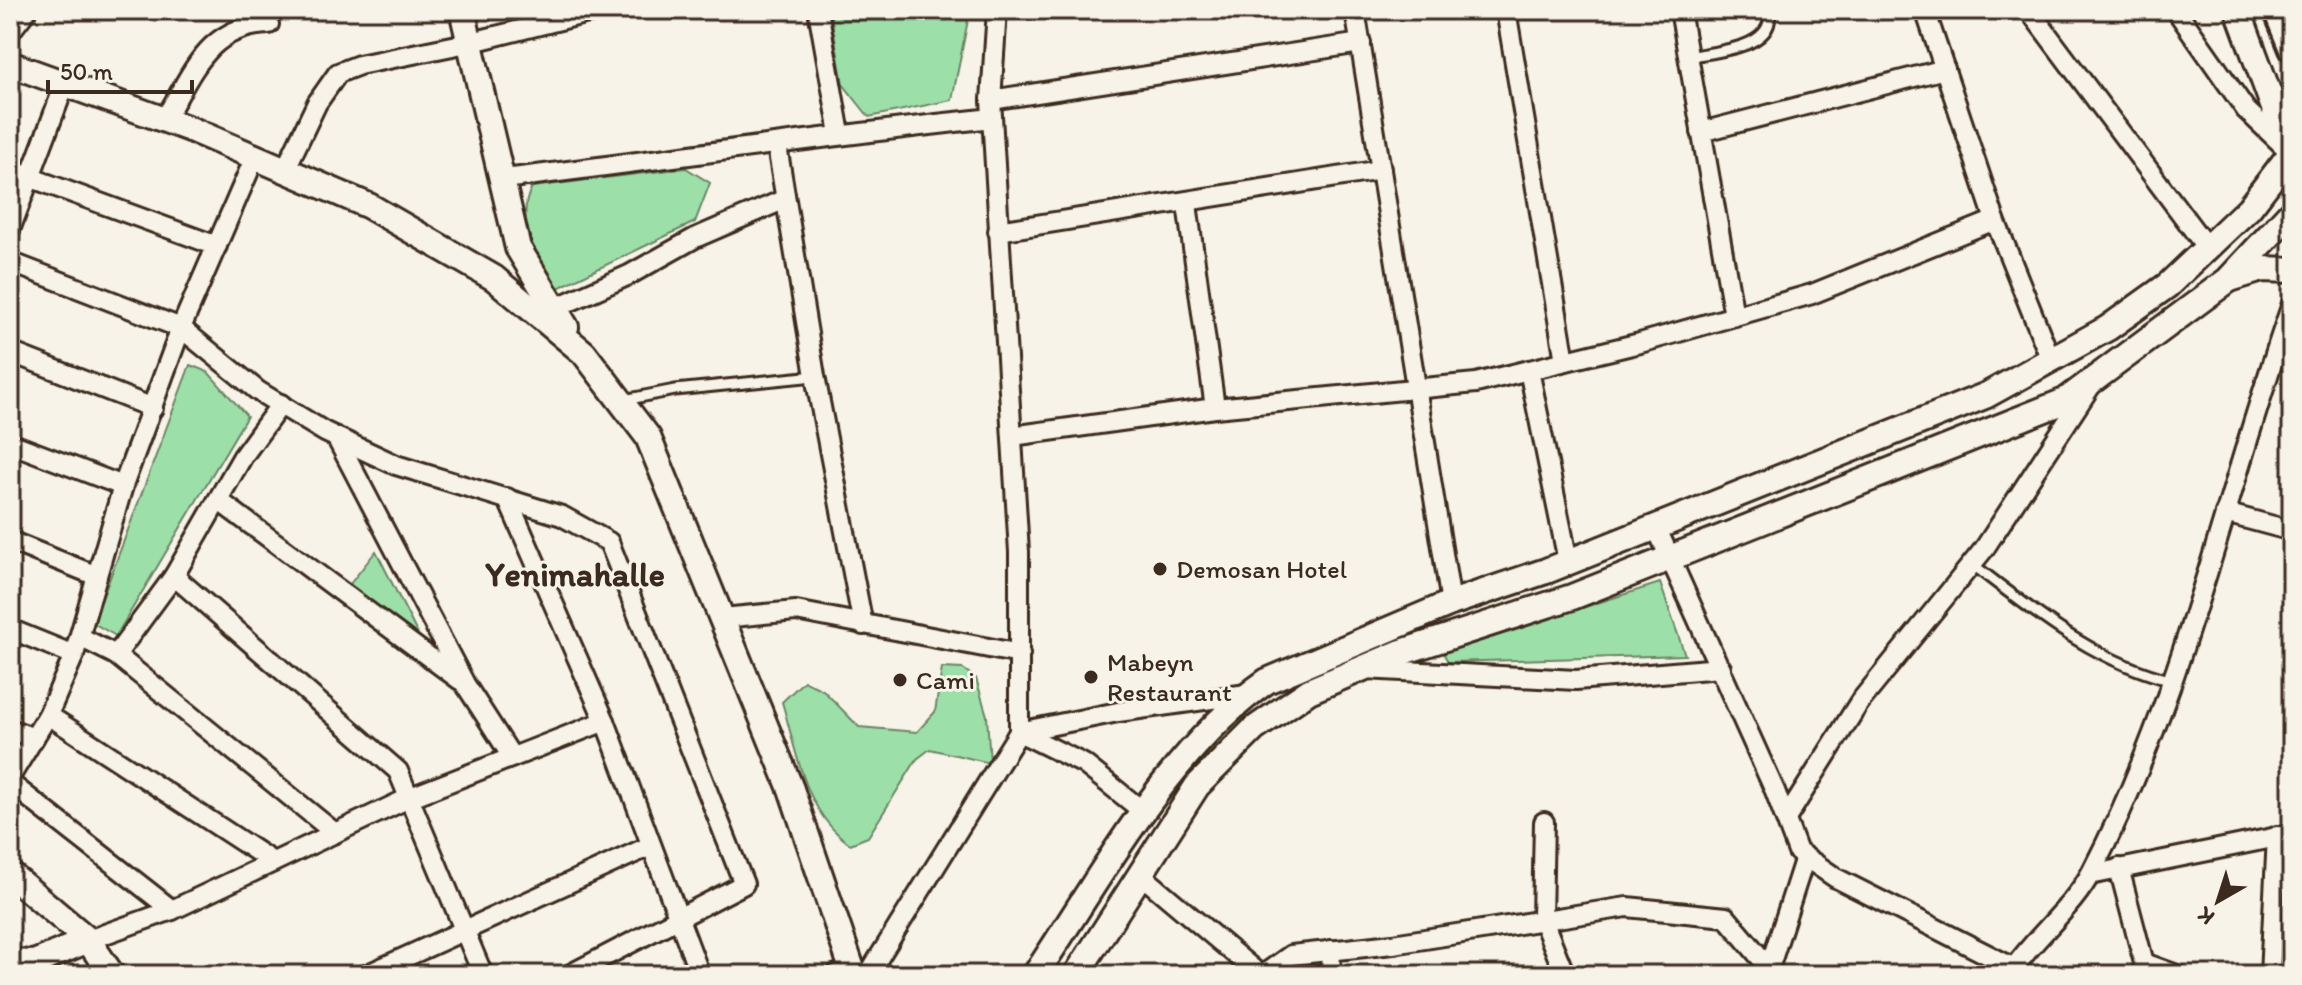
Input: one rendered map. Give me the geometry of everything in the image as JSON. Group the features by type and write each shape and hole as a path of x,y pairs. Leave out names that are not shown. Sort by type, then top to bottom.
{"main road":[{"path":"462,10 472,42 518,248 553,309 648,437 791,789 852,973"},
{"path":"1035,975 1181,759 1247,694 1286,671 1451,603 1656,527 1987,395 2108,328 2168,285 2249,208 2292,154 2238,10"},
{"path":"2276,10 2292,49"},
{"path":"10,64 164,120 369,206 494,278 584,353"},
{"path":"1076,975 1197,786 1254,729 1309,691 1362,669 1572,597 2065,401 2228,280 2292,211"},
{"path":"2228,280 2262,269 2287,270"},
{"path":"10,874 88,940 112,975"},
{"path":"10,943 28,969 88,940"}],"street":[{"path":"10,32 27,10"},
{"path":"285,170 317,103 338,73 359,65 472,42 600,10"},
{"path":"818,10 840,134"},
{"path":"852,973 1019,732 1019,552 992,109 997,10"},
{"path":"1355,10 1451,603"},
{"path":"1506,10 1565,361"},
{"path":"1680,10 1734,316"},
{"path":"1925,10 1995,220 2051,360"},
{"path":"2029,10 2207,248"},
{"path":"2176,10 2246,110 2292,154"},
{"path":"164,120 217,38 248,25 269,24"},
{"path":"504,179 777,146 1361,43"},
{"path":"1701,132 1945,69"},
{"path":"10,230 65,84"},
{"path":"777,146 783,200 800,277 815,376 863,625"},
{"path":"172,910 10,780 48,715 77,646 123,486 181,328 255,157"},
{"path":"10,170 217,246"},
{"path":"998,231 1187,204 1381,170"},
{"path":"553,309 629,275 695,238 783,200"},
{"path":"1187,204 1215,408"},
{"path":"1012,436 1215,408 1476,383 1812,294 1995,220"},
{"path":"10,262 181,328 258,391 336,437 396,465 507,498 574,522 609,542 744,884 569,975"},
{"path":"1656,527 1673,558 1798,852 1836,878 2012,971 2090,875 2145,762 2292,304 2287,270"},
{"path":"10,352 153,408"},
{"path":"1529,370 1568,561"},
{"path":"1786,819 1859,703 1972,564 2093,383"},
{"path":"116,655 174,576 243,456 281,404"},
{"path":"336,437 465,684 512,757"},
{"path":"10,443 123,486"},
{"path":"507,498 605,721 700,975"},
{"path":"218,500 465,684"},
{"path":"2225,513 2292,531"},
{"path":"10,541 97,576"},
{"path":"174,576 398,771 483,975"},
{"path":"722,618 796,611 1020,654"},
{"path":"10,629 116,655 335,833"},
{"path":"1362,669 1576,680 1721,668"},
{"path":"1019,732 1118,712 1247,694"},
{"path":"48,715 273,862"},
{"path":"88,940 172,910 411,797 605,721"},
{"path":"10,729 34,738"},
{"path":"1019,732 1084,764 1145,813"},
{"path":"1544,822 1542,918 1565,975"},
{"path":"2090,875 2284,835 2270,975"},
{"path":"366,975 650,846"},
{"path":"1769,972 1805,857"},
{"path":"2119,868 2143,969 2177,975"},
{"path":"1140,874 1261,975 1291,955 1627,907 1726,917 1769,972"},
{"path":"1330,975 1331,950"}],"lane":[{"path":"1688,57 1758,39 1769,25 1769,10"},
{"path":"620,400 675,390 815,376"},
{"path":"1972,564 2092,651 2134,670 2173,681"}],"green space":[{"path":"830,10 970,10 952,100 869,117 843,84"},
{"path":"686,168 710,183 695,222 554,290 527,227 525,213 532,187"},
{"path":"190,365 208,372 247,416 116,636 93,623"},
{"path":"376,551 422,643 346,589"},
{"path":"1660,583 1685,655 1448,662 1443,652"},
{"path":"942,668 963,669 976,678 987,716 990,763 930,749 917,759 868,837 850,844 834,831 812,798 782,702 804,681 823,690 859,727 917,732 935,712"},
{"path":"2292,861 2292,975 2284,975 2289,862"}],"place":[{"name":"Demosan Hotel","path":"1160,569"},
{"name":"Mabeyn Restaurant","path":"1091,677"},
{"name":"Cami","path":"900,680"}],"district":[{"name":"Yenimahalle","path":"575,574"}]}
